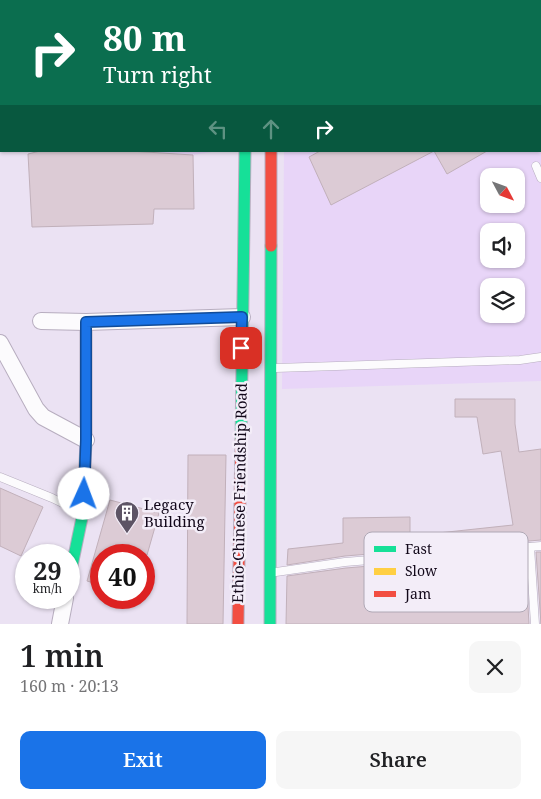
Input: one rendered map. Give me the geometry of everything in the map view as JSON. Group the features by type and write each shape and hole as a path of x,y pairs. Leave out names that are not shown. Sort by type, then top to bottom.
{"main road":[{"name":"Ethio-Chinese Friendship Road","path":"238,624 245,152"},
{"name":"Ethio-Chinese Friendship Road","path":"270,624 272,573 270,369 271,152"},
{"path":"77,544 83,513 86,440 86,322"}],"street":[{"path":"41,321 86,322 242,317"},
{"path":"0,343 36,409 43,417 86,440"},
{"path":"60,624 63,609"}],"lane":[{"path":"536,166 541,178"},
{"path":"270,369 520,360 541,357"},
{"path":"0,477 83,513"},
{"path":"536,624 530,547 541,546"},
{"path":"272,573 364,560"}],"shaded area":[{"path":"146,152 212,152 193,155"},
{"path":"284,152 541,152 541,381 282,389"}],"building":[{"path":"36,152 146,152 193,155 194,209 154,209 153,224 32,227 28,154"},
{"path":"318,152 432,152 331,205 309,157"},
{"path":"435,152 485,152 447,174"},
{"path":"455,399 515,399 515,424 519,452 541,449 541,540 528,541 528,532 447,532 513,525 501,451 483,454 477,417 455,417"},
{"path":"188,455 226,455 223,624 187,624"},
{"path":"0,488 43,507 26,544 15,544 15,553 0,546"},
{"name":"Legacy Building","path":"110,500 159,513 150,544 98,544"},
{"path":"410,517 410,532 364,532 364,554 287,565 288,549 343,543 343,518"},
{"path":"536,552 541,552 541,624"},
{"path":"364,566 364,612 528,612 528,606 529,624 286,624 287,576"},
{"name":"Legacy Building","path":"90,570 90,582 87,581"}],"traffic: fast":[{"path":"241,440 245,152"},
{"path":"270,624 271,246"},
{"path":"77,544 83,513 86,440 86,322"}],"traffic: jam":[{"path":"271,152 271,246"},
{"path":"238,624 241,440"}],"place":[{"name":"Legacy Building","path":"127,534"}],"route":[{"path":"84,494 86,322 242,317 241,348"}]}
